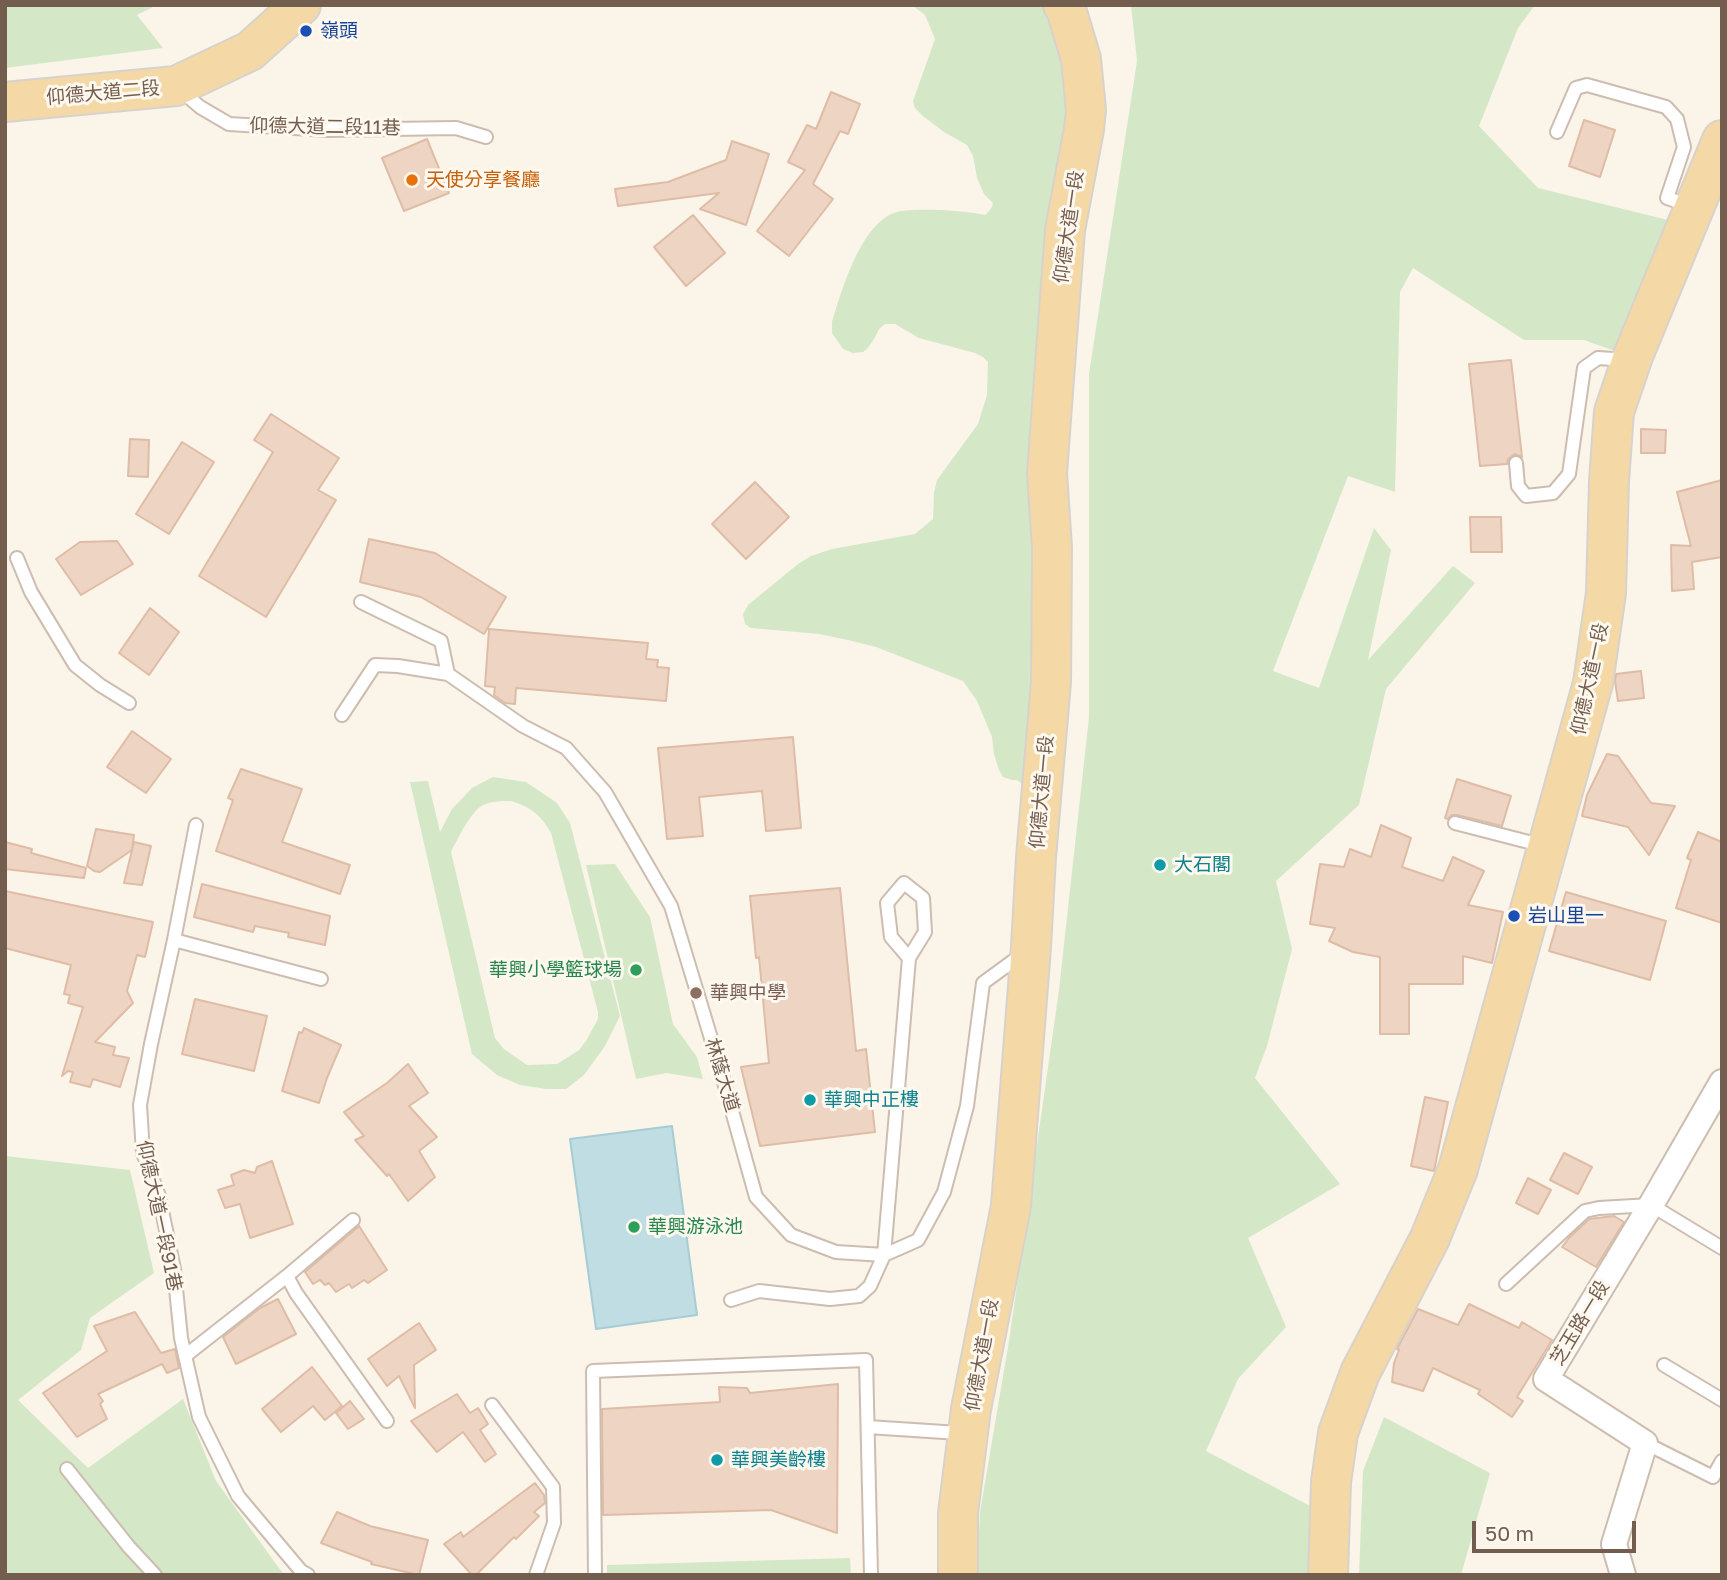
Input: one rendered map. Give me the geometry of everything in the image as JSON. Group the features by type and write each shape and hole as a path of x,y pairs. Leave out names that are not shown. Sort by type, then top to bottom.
{"main road":[{"name":"仰德大道二段","path":"5,102 176,86 250,51 301,5"},
{"name":"仰德大道一段","path":"958,1575 958,1513 973,1396 1011,1206 1051,682 1052,548 1047,473 1065,230 1086,110 1082,59 1065,6"},
{"name":"仰德大道一段","path":"1328,1575 1331,1482 1338,1433 1360,1373 1430,1238 1458,1169 1593,683 1606,593 1609,481 1615,412 1629,366 1722,140"}],"street":[{"name":"芝玉路一段","path":"1645,1443 1546,1379 1722,1082"},
{"path":"1623,1575 1614,1544 1645,1443"}],"lane":[{"path":"1557,132 1576,88 1587,85 1665,107 1677,119 1684,147 1667,198 1692,211"},
{"name":"仰德大道二段11巷","path":"176,86 200,107 229,124 327,130 456,128 486,137"},
{"path":"1516,463 1518,486 1526,496 1553,493 1569,474 1584,368 1598,358 1613,359 1629,366"},
{"path":"18,558 31,592 75,666 129,703"},
{"path":"361,602 441,641 448,674"},
{"name":"林蔭大道","path":"342,715 375,665 398,666 448,674 523,726 566,748 604,792 671,906 756,1197 791,1235 836,1252 884,1255 918,1240 944,1192 967,1106 983,983 1031,947"},
{"path":"1455,823 1548,847"},
{"name":"仰德大道一段91巷","path":"196,825 140,1105 143,1153 159,1196 174,1269 181,1338 200,1417 238,1496 308,1575"},
{"path":"731,1300 759,1291 830,1299 859,1296 870,1286 884,1255 909,958 925,932 923,898 904,883 887,903 891,937 909,958"},
{"path":"174,940 321,979"},
{"path":"1506,1284 1585,1211 1599,1208 1651,1205 1722,1248"},
{"path":"185,1356 353,1220"},
{"path":"287,1276 296,1293 387,1421"},
{"path":"596,1575 593,1371 866,1360 871,1575"},
{"path":"1664,1365 1722,1400"},
{"path":"492,1405 553,1487 554,1522 536,1575"},
{"path":"868,1426 968,1436"},
{"path":"1645,1443 1713,1477 1722,1461"},
{"path":"66,1469 155,1575"}],"green space":[{"path":"5,5 157,5 137,15 163,48 5,68"},
{"path":"912,5 1051,5 1080,85 1047,670 1025,786 1017,780 1003,777 994,754 992,737 977,701 963,681 876,647 848,640 819,634 751,628 745,624 743,614 748,605 811,556 832,549 915,534 933,519 937,480 978,424 987,395 988,362 975,353 919,338 895,324 885,324 879,329 863,352 853,353 843,349 832,333 832,322 841,293 855,259 863,243 884,218 897,212 913,210 947,210 985,215 993,203 984,194 967,145 944,132 915,108 913,101 935,39 925,15"},
{"path":"1131,5 1535,5 1518,28 1479,126 1538,188 1668,220 1615,351 1584,340 1524,340 1413,268 1400,292 1395,492 1348,476 1273,671 1319,688 1374,528 1391,550 1368,660 1453,566 1475,583 1386,689 1359,805 1276,881 1292,949 1267,1046 1255,1078 1340,1184 1248,1238 1286,1327 1238,1379 1206,1451 1310,1506 1322,1507 1321,1575 977,1575 980,1512 1009,1341 1059,990 1089,717 1089,374 1137,61"},
{"path":"493,777 526,782 557,803 570,823 620,1016 605,1046 584,1075 566,1089 520,1085 497,1075 472,1054 410,782 428,781 440,832 452,809 472,788","holes":["497,802 518,803 535,813 551,833 598,1012 598,1019 579,1050 557,1064 527,1065 504,1049 495,1038 451,852 478,808"]},
{"name":"華興小學籃球場","path":"615,864 650,917 673,1024 697,1057 703,1079 666,1073 636,1079 586,865"},
{"path":"5,1156 130,1170 154,1273 90,1318 81,1350 18,1400 88,1468 183,1399 216,1481 284,1575 5,1575"},
{"path":"1384,1417 1490,1473 1461,1575 1359,1575 1363,1471"},
{"path":"850,1558 851,1575 607,1575 607,1565"}],"water":[{"name":"華興游泳池","path":"672,1126 697,1315 596,1329 570,1139"}],"building":[{"path":"831,92 860,104 848,134 840,131 813,184 833,199 789,256 757,231 805,170 788,162 807,125 816,129"},
{"path":"1584,120 1615,130 1600,177 1569,166"},
{"path":"427,139 449,193 404,211 382,158"},
{"path":"732,141 769,154 746,225 700,209 719,193 618,206 615,189 668,182 726,160"},
{"path":"693,215 725,253 686,286 654,247"},
{"path":"1511,360 1522,457 1515,454 1508,459 1507,464 1480,466 1469,364"},
{"path":"271,414 339,458 318,490 336,500 266,617 199,576 273,452 254,440"},
{"path":"1641,429 1666,430 1665,453 1641,453"},
{"path":"130,439 149,440 148,477 128,476"},
{"path":"182,442 214,462 169,534 136,514"},
{"path":"1722,480 1722,557 1692,562 1694,589 1672,591 1671,545 1691,546 1677,492"},
{"path":"755,482 789,517 746,559 712,524"},
{"path":"1470,517 1501,517 1502,552 1471,552"},
{"path":"369,539 435,553 506,597 484,634 421,597 360,582"},
{"path":"117,541 133,564 81,595 56,559 80,542"},
{"path":"150,608 179,632 149,675 119,653"},
{"path":"489,629 648,643 646,659 658,660 657,667 669,668 666,701 516,688 515,704 505,703 494,695 495,687 485,686"},
{"path":"1641,671 1644,698 1618,701 1616,674"},
{"path":"132,731 171,759 146,793 107,767"},
{"path":"793,737 801,828 766,831 762,791 699,797 703,836 667,839 658,748"},
{"path":"1607,754 1618,756 1651,803 1675,806 1649,855 1628,827 1582,816 1587,795"},
{"path":"241,769 302,789 282,842 350,865 340,894 216,851 233,800 228,798"},
{"path":"1457,779 1511,796 1502,826 1457,815 1445,818"},
{"path":"1381,825 1411,838 1402,867 1443,881 1453,857 1484,871 1468,905 1503,912 1492,963 1463,956 1463,984 1409,984 1409,1034 1380,1034 1380,957 1353,952 1329,941 1335,928 1310,924 1320,864 1344,867 1350,849 1371,857"},
{"path":"96,829 134,835 132,850 100,872 87,866"},
{"path":"1698,832 1722,842 1722,923 1676,908 1691,860 1687,858"},
{"path":"5,842 32,849 31,853 86,868 84,878 5,869"},
{"path":"134,842 151,846 142,885 124,883"},
{"path":"202,884 330,916 325,945 288,937 289,933 255,926 253,932 194,917"},
{"path":"840,888 856,1051 866,1049 875,1132 760,1146 741,1067 769,1063 750,896"},
{"path":"5,891 153,922 145,957 137,955 127,991 133,1003 95,1042 115,1047 113,1055 129,1058 120,1087 93,1079 90,1087 70,1082 73,1072 68,1071 62,1076 83,1007 68,1003 70,995 64,994 71,965 5,948"},
{"path":"1566,892 1666,921 1650,980 1549,951"},
{"path":"195,999 267,1016 254,1071 182,1054"},
{"path":"304,1028 341,1045 319,1103 282,1091 299,1032 302,1033"},
{"path":"408,1064 428,1093 409,1106 437,1137 419,1151 435,1177 408,1201 389,1174 387,1176 355,1140 364,1136 344,1112 387,1083"},
{"path":"1425,1097 1448,1102 1434,1171 1411,1166"},
{"path":"1564,1153 1592,1167 1578,1194 1550,1180"},
{"path":"272,1161 293,1224 250,1238 240,1204 225,1208 218,1190 234,1185 231,1175 244,1170 255,1173 257,1167"},
{"path":"1528,1178 1551,1190 1538,1214 1516,1203"},
{"path":"1614,1216 1624,1222 1596,1267 1562,1247 1589,1219"},
{"path":"359,1226 387,1270 368,1283 364,1280 352,1288 349,1284 336,1292 329,1283 325,1285 320,1280 313,1284 305,1272"},
{"path":"278,1299 296,1334 236,1364 223,1337 260,1308"},
{"path":"1469,1304 1519,1328 1522,1322 1552,1340 1517,1397 1523,1401 1512,1417 1478,1394 1480,1390 1433,1368 1423,1391 1392,1382 1394,1363 1399,1350 1397,1349 1418,1309 1458,1325"},
{"path":"135,1312 161,1353 175,1349 179,1368 167,1373 162,1364 98,1394 103,1401 100,1404 107,1419 77,1437 43,1393 107,1351 94,1326"},
{"path":"419,1323 436,1350 414,1365 415,1408 399,1376 387,1386 368,1359"},
{"path":"312,1367 342,1406 325,1420 313,1406 281,1432 262,1409"},
{"name":"華興美齡樓","path":"838,1384 837,1533 771,1510 603,1515 602,1409 720,1402 719,1387 747,1388 750,1393"},
{"path":"457,1394 470,1413 478,1408 488,1424 480,1430 496,1454 485,1462 463,1432 437,1452 411,1421"},
{"path":"350,1401 364,1419 348,1429 336,1413"},
{"path":"535,1483 544,1495 545,1503 534,1512 539,1516 516,1539 514,1537 479,1575 472,1575 444,1544 461,1532 463,1537"},
{"path":"337,1512 370,1526 428,1540 419,1575 371,1564 372,1562 321,1543"}],"place":[{"name":"嶺頭","path":"306,31"},
{"name":"天使分享餐廳","path":"412,180"},
{"name":"大石閣","path":"1160,865"},
{"name":"岩山里一","path":"1514,916"},
{"name":"華興小學籃球場","path":"636,970"},
{"name":"華興中學","path":"696,993"},
{"name":"華興中正樓","path":"810,1100"},
{"name":"華興游泳池","path":"634,1227"},
{"name":"華興美齡樓","path":"717,1460"}]}
